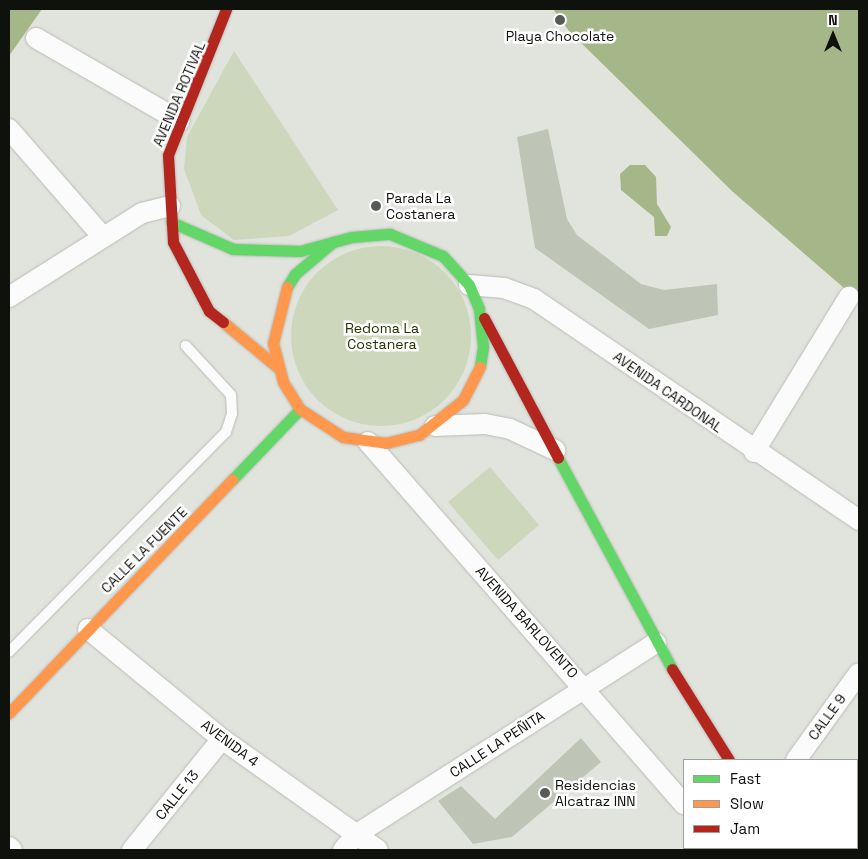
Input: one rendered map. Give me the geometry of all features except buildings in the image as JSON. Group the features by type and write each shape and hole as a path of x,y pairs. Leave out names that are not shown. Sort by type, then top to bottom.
{"main road":[{"name":"AVENIDA ROTIVAL","path":"226,9 168,155 171,214 177,254 209,311 277,367"},
{"path":"171,214 201,238 241,250 300,251 371,234 409,238 443,256 468,285 656,643 728,759"},
{"path":"333,242 295,274 282,295 273,343 277,367 300,409 320,426 368,442 403,440 435,426 463,400 480,366 479,309"},
{"name":"CALLE LA FUENTE","path":"9,713 300,409"}],"street":[{"path":"36,38 180,122"},
{"path":"9,129 102,236"},
{"path":"9,297 102,236 142,213 171,214"},
{"name":"AVENIDA CARDONAL","path":"468,285 504,288 534,299 754,452 859,520"},
{"path":"754,452 849,298"},
{"path":"435,426 485,424 510,429 555,450"},
{"name":"AVENIDA BARLOVENTO","path":"368,442 585,687 683,803"},
{"name":"AVENIDA 4","path":"88,629 222,739 378,850"},
{"name":"CALLE LA PEÑITA","path":"343,850 357,834 656,643"},
{"name":"CALLE 9","path":"797,759 859,673"},
{"name":"CALLE 13","path":"132,850 222,739"},
{"path":"9,847 12,850"}],"lane":[{"path":"9,652 226,432 232,414 231,395 186,346"}],"green space":[{"path":"234,51 338,210 289,236 234,240 201,215 184,169 187,137"},
{"name":"Redoma La Costanera","path":"381,246 415,253 431,261 450,279 456,286 467,310 471,336 464,370 456,386 438,405 431,411 407,422 381,426 347,419 331,411 312,393 306,386 295,362 291,336 298,302 306,286 324,267 331,261 355,250"},
{"path":"490,467 539,525 498,560 448,502"}],"shaded area":[{"path":"9,9 42,9 9,56"},
{"path":"553,9 859,9 859,301 733,192 569,31"},
{"path":"630,165 645,165 656,177 657,204 671,227 667,236 655,236 654,217 621,190 620,174"}],"traffic: fast":[{"path":"171,222 233,249 300,251 352,237 390,234 443,256 469,285 479,309 483,347 480,367"},
{"path":"287,287 295,274 333,242"},
{"path":"232,480 300,409"},
{"path":"558,458 672,669"}],"traffic: slow":[{"path":"287,287 273,343 283,382 300,409 343,437 386,443 419,435 463,400 480,367"},
{"path":"223,322 277,367"},
{"path":"9,713 232,480"}],"traffic: jam":[{"path":"223,322 209,311 173,242 168,155 226,9"},
{"path":"484,318 558,458"},
{"path":"672,669 728,759"}],"place":[{"name":"Playa Chocolate","path":"560,20"},
{"name":"Parada La Costanera","path":"376,206"},
{"name":"Residencias Alcatraz INN","path":"545,793"}]}
